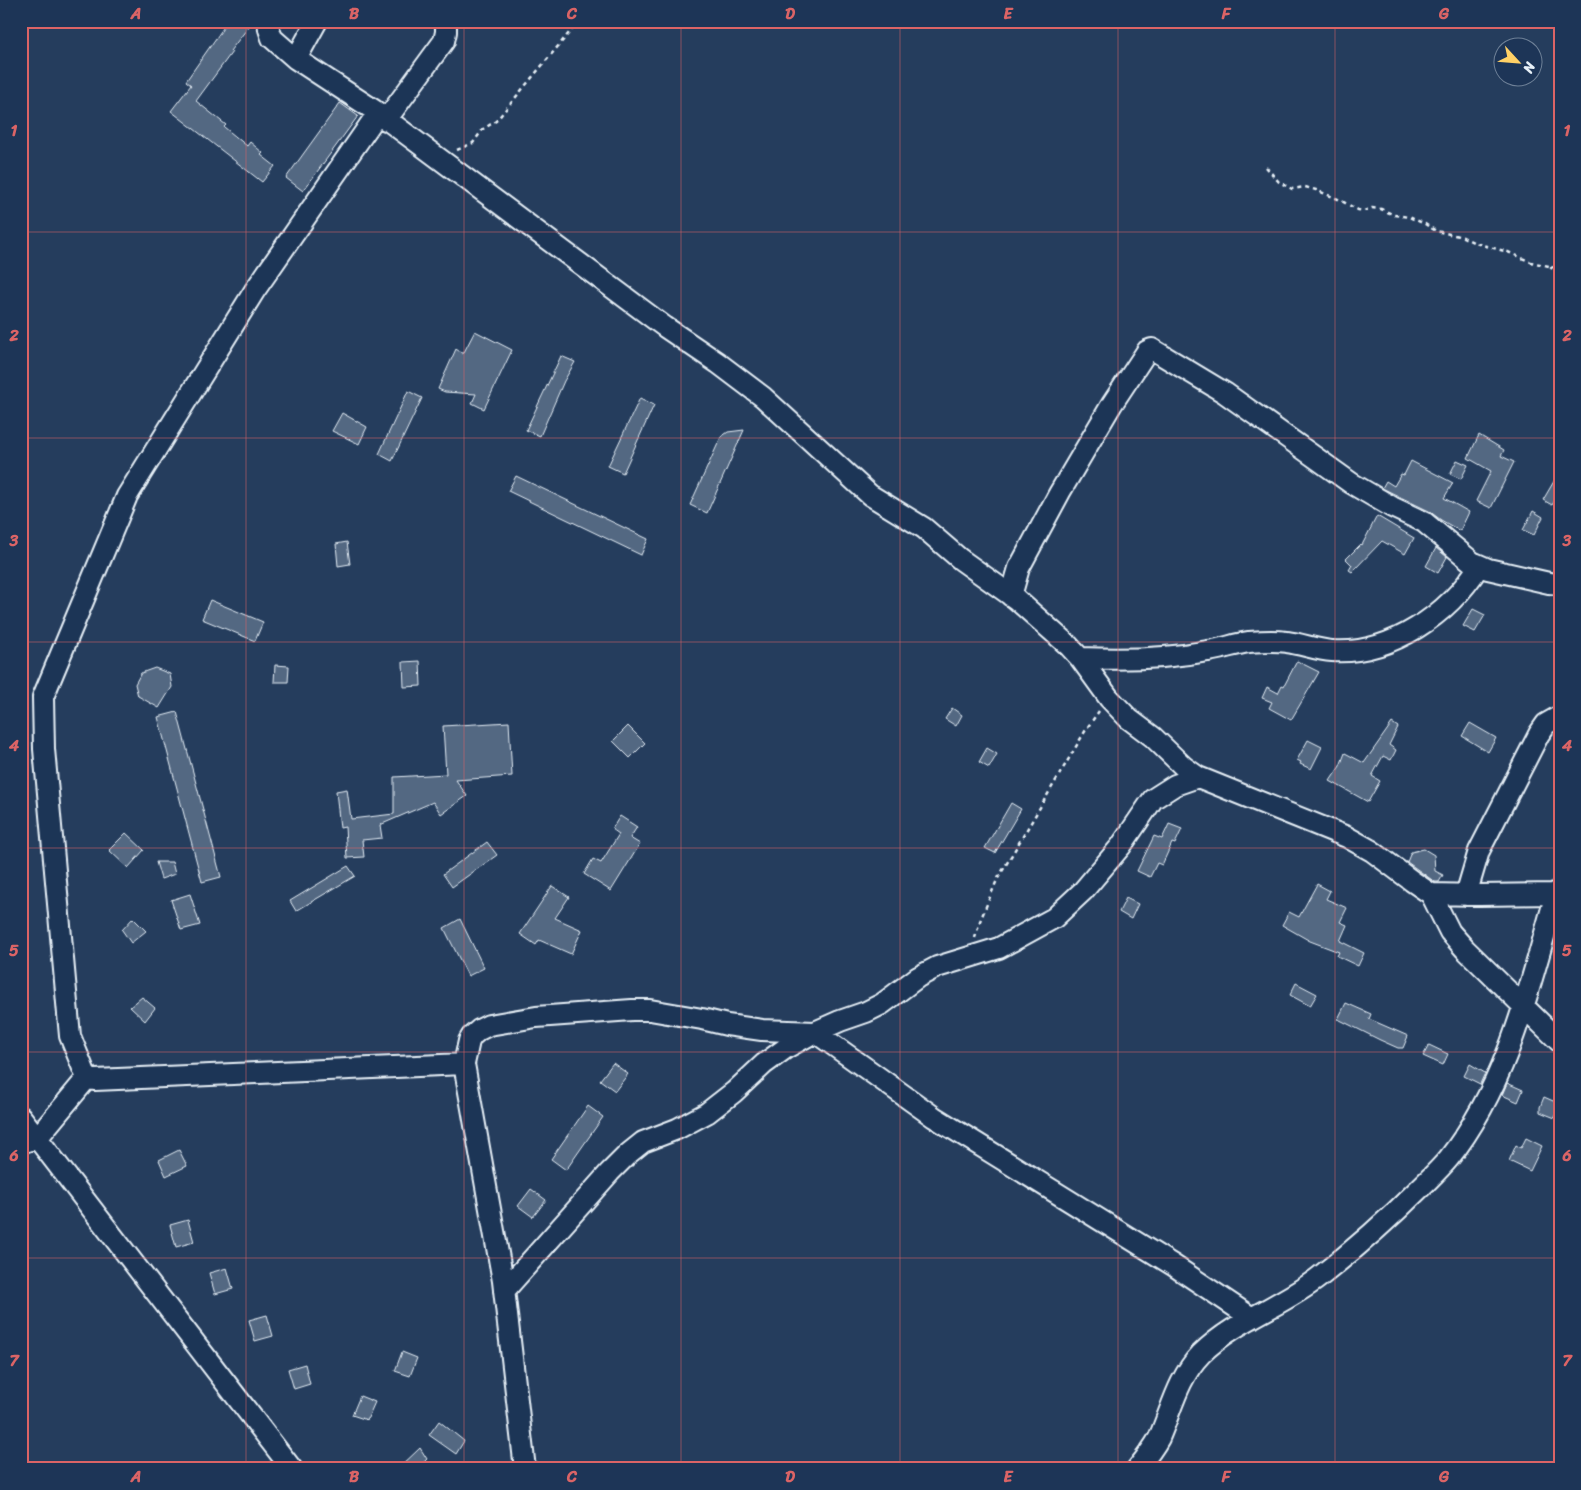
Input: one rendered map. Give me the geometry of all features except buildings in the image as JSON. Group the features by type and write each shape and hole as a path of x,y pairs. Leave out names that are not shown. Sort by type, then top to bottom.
{"street":[{"path":"268,21 272,38 296,60 382,117 665,327 718,363 763,397 870,494 924,528 1011,596 1069,646 1080,658 1108,698 1128,719 1153,737 1184,767 1198,777 1347,837 1372,851 1431,894 1466,895 1558,892 1524,1008 1498,1076 1487,1099 1449,1158 1400,1208 1315,1280 1214,1342 1200,1355 1188,1370 1172,1402 1158,1439 1137,1469"},
{"path":"296,60 317,21"},
{"path":"87,1078 70,1036 44,749 43,697 127,496 255,290 382,117 444,41 446,21"},
{"path":"1011,596 1019,568 1060,492 1112,404 1150,349 1184,367 1225,393 1351,483 1392,507 1424,522 1479,566 1560,584"},
{"path":"1080,658 1121,660 1161,658 1209,651 1250,642 1268,641 1287,642 1330,651 1356,650 1398,637 1427,621 1459,592 1479,566"},
{"path":"1466,895 1479,851 1539,734 1546,724 1560,716"},
{"path":"504,1291 628,1154 643,1142 677,1129 708,1112 734,1092 764,1064 786,1048 815,1032 882,1004 918,977 936,968 998,948 1054,918 1083,890 1121,846 1153,799 1175,785 1198,777"},
{"path":"1431,894 1450,932 1464,949 1560,1042"},
{"path":"525,1469 504,1291 464,1064 469,1041 472,1036 488,1025 536,1017 650,1010 753,1029 815,1032 934,1117 1172,1265 1252,1318"},
{"path":"87,1078 95,1080 464,1064"},
{"path":"29,1140 87,1078"},
{"path":"21,1117 29,1140 292,1469"}],"path":[{"path":"441,160 462,146 473,143 482,129 496,121 579,21"},
{"path":"1266,167 1279,182 1292,189 1305,188 1316,190 1358,210 1381,209 1394,216 1409,217 1436,231 1463,237 1531,262 1553,267 1560,273"},
{"path":"970,958 980,921 997,880 1087,728 1108,698"}]}
